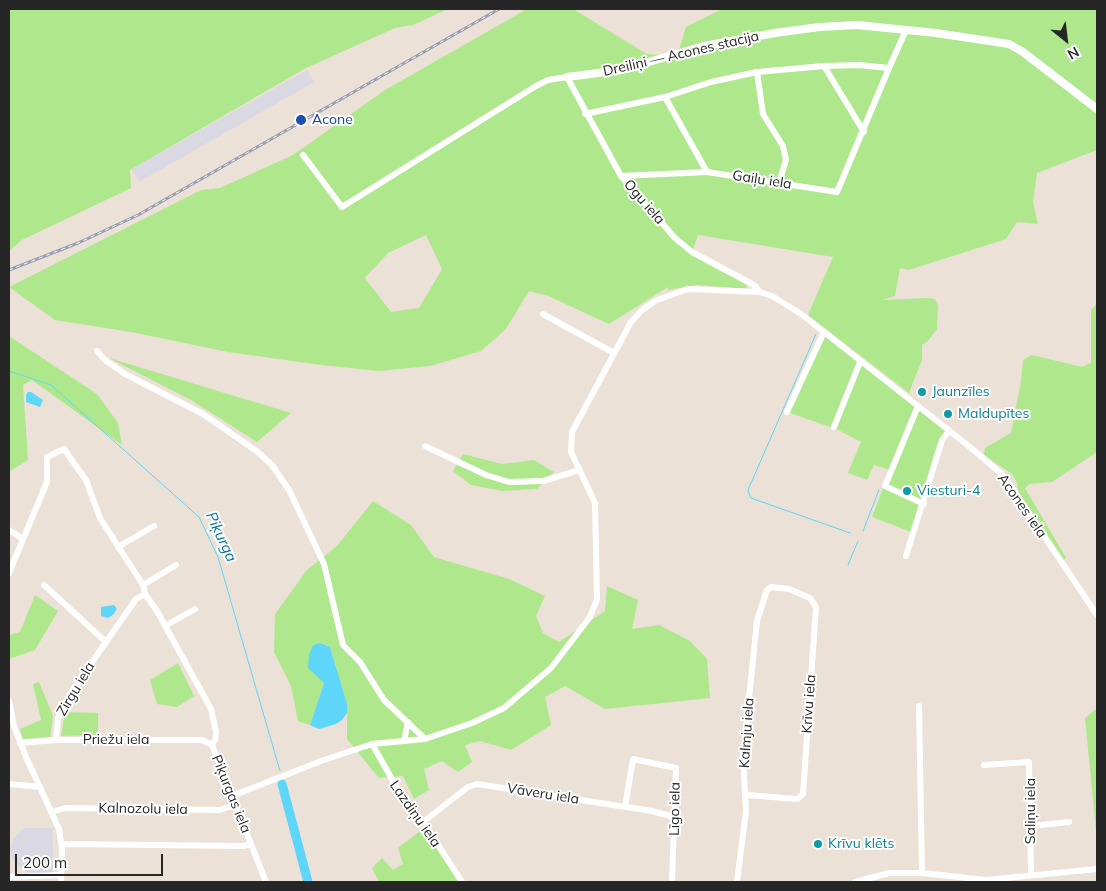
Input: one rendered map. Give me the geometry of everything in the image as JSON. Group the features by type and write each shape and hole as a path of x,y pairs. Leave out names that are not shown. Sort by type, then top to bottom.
{"street":[{"name":"Dreiliņi — Acones stacija","path":"303,154 342,207 548,80 621,70 704,46 792,30 857,25 1009,44 1097,109"},
{"name":"Gaiļu iela","path":"621,176 629,174 707,172 837,192 906,30"},
{"path":"585,114 665,97 711,82 757,72 824,66 859,65 889,68"},
{"path":"824,66 864,132"},
{"path":"757,72 763,114 783,146 786,160 779,183"},
{"name":"Ogu iela","path":"567,77 585,114 621,176 686,247 715,266 754,285 760,292"},
{"path":"665,97 707,172"},
{"path":"232,796 321,761 372,744 425,739 491,716 521,696 551,668 590,617 597,600 596,513 591,492 571,452 572,432 614,352 631,322 642,310 667,295 687,290 760,292"},
{"name":"Acones iela","path":"760,292 786,304 824,332 1002,474 1097,615"},
{"path":"543,314 614,352"},
{"path":"787,412 824,332"},
{"path":"97,351 105,360 125,374 175,398 210,419 258,452 281,474 324,564 343,645 360,662 384,700 425,739"},
{"path":"834,427 860,362"},
{"path":"918,406 885,486 924,504"},
{"path":"906,556 924,504 942,440 948,431"},
{"path":"425,446 486,475 508,482 543,481 580,470"},
{"name":"Piķurgas iela","path":"23,539 47,482 48,457 64,449 68,452 86,480 100,518 143,585 145,594 165,626 211,710 216,732 212,745 266,882"},
{"path":"118,547 154,526"},
{"path":"9,530 23,539 9,573"},
{"path":"143,585 176,565"},
{"path":"44,585 106,642"},
{"name":"Kalmju iela","path":"737,882 747,795 743,757 755,634 767,590 770,587"},
{"name":"Krīvu iela","path":"747,795 797,799 803,794 816,607 813,602 801,593 770,587"},
{"name":"Zirgu iela","path":"56,740 58,718 80,679 136,599 145,594"},
{"path":"165,626 195,608"},
{"path":"9,701 12,720 20,743 52,812 62,844 61,879 9,877"},
{"path":"920,706 922,873"},
{"path":"404,741 408,722"},
{"name":"Priežu iela","path":"20,743 56,740 202,740 212,745"},
{"name":"Lazdiņu iela","path":"372,744 397,788 424,822 462,882"},
{"name":"Līgo iela","path":"625,807 632,759 676,768 672,882"},
{"name":"Saliņu iela","path":"984,765 1029,762 1031,875"},
{"path":"9,784 40,787"},
{"name":"Vāveru iela","path":"424,822 468,787 476,784 662,812 674,817"},
{"name":"Kalnozolu iela","path":"52,812 65,808 220,810 234,804"},
{"path":"1031,826 1069,822"},
{"path":"62,844 244,846 251,844"},
{"path":"855,882 879,874 922,873 986,881 1097,869"}],"shaded area":[{"path":"307,70 314,82 139,182 132,169"},
{"path":"24,828 52,828 54,868 51,874 25,872 12,859 10,850 14,838"}],"green space":[{"path":"9,9 448,9 413,25 395,28 306,68 130,170 131,188 22,240 9,251"},
{"path":"527,9 573,9 647,54 677,56 686,27 722,9 1097,9 1097,150 1037,173 1033,202 1038,224 1017,222 1006,239 909,270 900,268 895,296 882,300 928,298 935,299 938,306 937,329 928,341 922,345 922,360 909,393 808,315 833,257 698,235 691,255 747,285 746,289 697,285 668,290 668,287 609,324 548,296 529,291 506,329 481,351 430,366 379,371 228,352 131,332 55,320 9,287 201,190 220,188 293,155 385,90","holes":["426,235 442,269 419,308 391,312 365,278 388,253"]},
{"path":"1097,303 1097,452 1052,482 1030,484 1025,488 1066,558 1062,562 1019,496 1017,483 1012,474 984,455 985,448 1011,433 1021,382 1023,360 1032,355 1082,367 1091,363 1091,310"},
{"path":"824,332 949,431 942,440 914,533 872,517 890,470 874,465 867,480 848,473 861,442 836,429 787,412"},
{"path":"9,336 97,394 118,423 122,445 32,380 23,385 28,460 9,472"},
{"path":"109,358 291,413 257,442 191,400"},
{"path":"463,454 502,464 534,460 554,472 537,489 502,491 471,485 453,471"},
{"path":"373,501 411,525 434,557 509,579 545,596 536,616 543,633 559,642 605,611 607,586 638,600 632,629 659,625 690,641 707,659 710,698 605,709 565,686 545,697 551,725 511,750 480,741 465,745 472,762 458,772 442,761 424,769 429,790 414,799 403,776 379,778 347,739 347,704 330,647 320,643 313,645 318,677 324,683 310,725 298,721 291,686 274,652 275,614 307,570 337,546"},
{"path":"35,595 58,611 35,650 9,659 9,635 20,632"},
{"path":"178,663 194,696 177,707 157,704 150,680"},
{"path":"39,682 53,716 50,737 23,739 20,729 41,720 33,684"},
{"path":"1097,708 1097,841 1085,718"},
{"path":"65,712 98,713 98,735 61,736"},
{"path":"424,828 459,882 379,882 372,868 382,858 393,870 403,864 398,848"}],"water":[{"path":"28,392 43,400 40,407 26,402"},
{"path":"114,605 117,609 113,615 108,618 101,616 101,607"},
{"path":"320,643 330,647 347,704 347,713 336,724 319,729 310,725 324,683 308,668 309,655 313,645"}],"waterway":[{"path":"816,334 748,490 751,498 850,533"},
{"name":"Piķurga","path":"9,371 51,385 199,517 218,557 280,771"},
{"path":"863,531 879,490"},
{"path":"848,565 858,541"},
{"name":"Piķurga","path":"282,784 308,882"}],"railway":[{"path":"9,270 78,243 138,215 499,9"}],"place":[{"name":"Acone","path":"301,120"},
{"name":"Jaunzīles","path":"922,392"},
{"name":"Maldupītes","path":"948,414"},
{"name":"Viesturi-4","path":"907,491"},
{"name":"Krīvu klēts","path":"818,844"}]}
